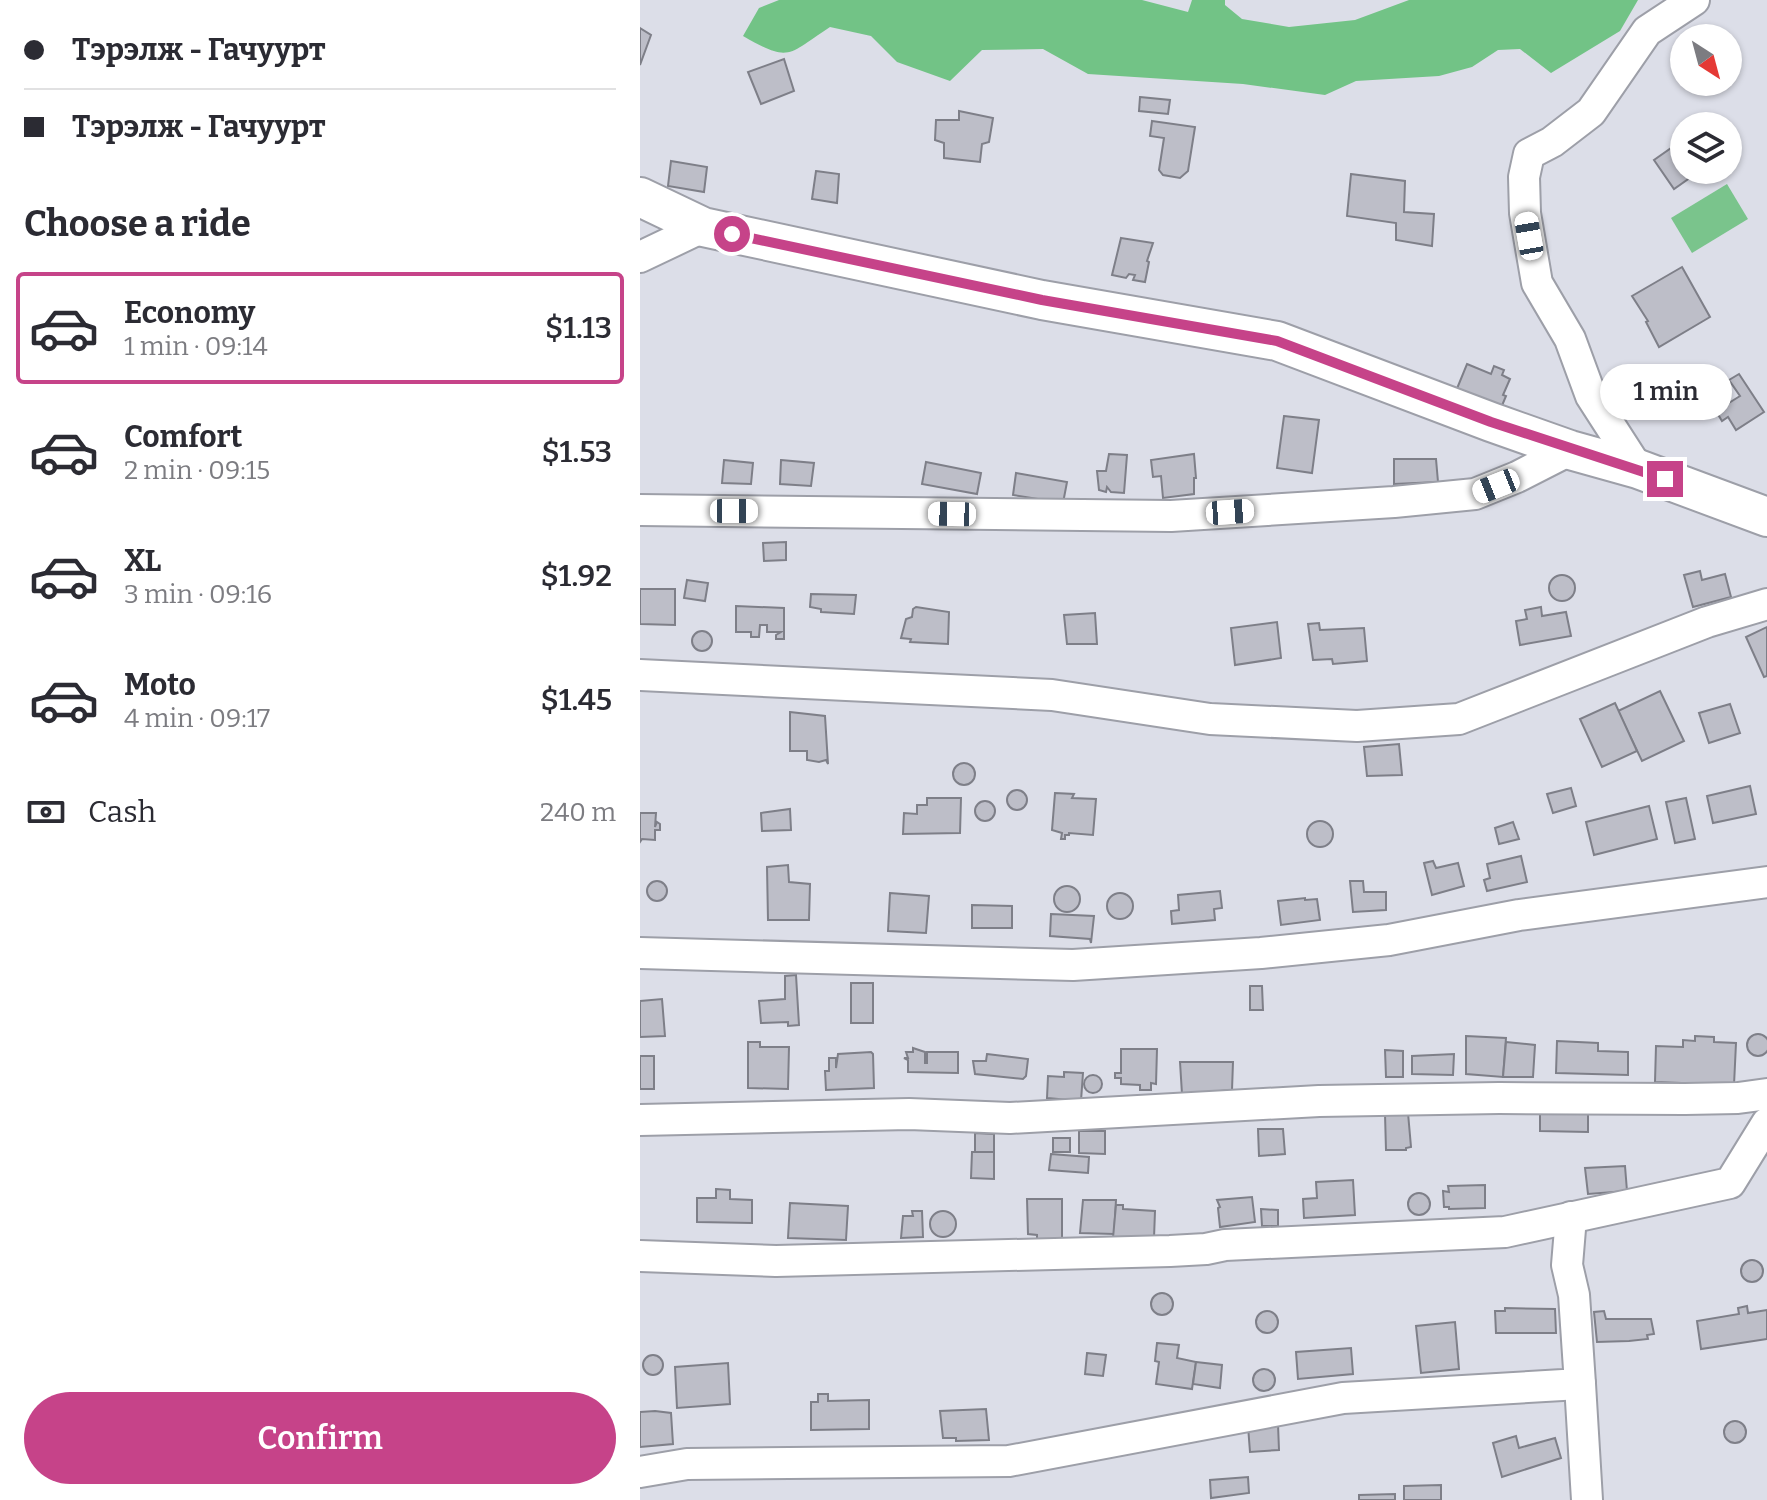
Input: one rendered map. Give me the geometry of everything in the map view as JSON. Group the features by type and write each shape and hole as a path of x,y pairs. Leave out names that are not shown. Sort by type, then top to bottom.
{"main road":[{"path":"640,197 703,227 1042,300 1277,341 1570,450 1638,469 1767,517"}],"street":[{"path":"1638,469 1591,396 1570,339 1537,283 1525,213 1524,177 1529,154 1552,142 1591,112 1647,31 1694,0"},
{"path":"640,257 703,227"},
{"path":"640,510 1171,516 1377,503 1475,494 1570,450"},
{"path":"640,675 1052,695 1210,719 1357,726 1459,719 1707,622 1767,604"},
{"path":"640,953 1073,965 1261,953 1389,940 1519,915 1767,882"},
{"path":"640,1120 909,1114 1010,1118 1319,1101 1699,1099 1767,1094"},
{"path":"640,1256 776,1261 1170,1251 1225,1245 1505,1232 1730,1183 1767,1123"},
{"path":"1571,1217 1567,1265 1574,1295 1587,1500"},
{"path":"640,1472 687,1464 1009,1461 1343,1398 1580,1384"}],"green space":[{"path":"779,0 1142,0 1188,12 1192,0 1225,0 1225,5 1242,19 1289,27 1355,20 1409,0 1638,0 1620,31 1551,73 1520,49 1498,50 1472,67 1439,76 1356,81 1325,95 1243,84 1088,74 1043,49 982,50 950,81 897,62 871,36 830,27 797,49 781,53 743,36 759,8"},
{"path":"1727,184 1748,219 1692,253 1671,218"}],"building":[{"path":"640,28 651,35 640,65"},
{"path":"784,59 794,91 761,104 748,72"},
{"path":"1140,97 1170,100 1168,114 1139,111"},
{"path":"959,111 993,118 989,142 982,144 980,162 944,158 944,143 935,140 936,120 959,120"},
{"path":"1152,121 1195,127 1188,171 1180,178 1163,175 1159,170 1164,138 1150,136"},
{"path":"1670,149 1670,183 1654,160"},
{"path":"671,161 707,167 704,192 668,186"},
{"path":"816,171 839,174 837,203 812,199"},
{"path":"1351,174 1405,181 1404,212 1434,214 1432,246 1396,240 1396,223 1347,216"},
{"path":"1121,238 1153,243 1145,282 1133,280 1135,275 1129,274 1126,278 1112,275"},
{"path":"1682,267 1710,317 1659,347 1648,321 1632,296"},
{"path":"1467,364 1491,374 1494,366 1504,370 1502,375 1510,379 1501,408 1456,391"},
{"path":"1739,374 1764,412 1736,430 1728,417 1722,421 1716,411 1740,396 1729,380"},
{"path":"1284,416 1319,420 1312,473 1277,468"},
{"path":"1109,454 1127,455 1124,493 1111,492 1107,487 1106,492 1099,490 1097,471 1106,471"},
{"path":"1194,454 1194,494 1163,498 1161,476 1153,477 1151,460"},
{"path":"1394,459 1436,459 1438,482 1394,484"},
{"path":"724,460 753,463 751,484 722,483"},
{"path":"781,460 814,463 811,486 780,484"},
{"path":"926,462 981,473 977,494 922,484"},
{"path":"1016,473 1067,482 1063,503 1013,495"},
{"path":"786,542 786,560 764,561 763,543"},
{"path":"1700,571 1702,580 1725,574 1731,597 1693,607 1684,575"},
{"path":"1562,575 1571,579 1575,588 1571,597 1562,601 1553,597 1549,588 1553,579"},
{"path":"687,580 708,583 705,601 684,598"},
{"path":"640,589 675,589 675,625 640,624"},
{"path":"811,594 856,595 854,614 821,612 821,609 810,607"},
{"path":"736,606 784,608 784,639 776,639 781,632 767,632 767,625 760,625 759,637 751,637 751,632 736,632"},
{"path":"916,607 949,612 948,644 910,642 911,639 901,638 906,619 912,617"},
{"path":"1541,607 1542,616 1566,612 1571,636 1520,645 1516,621 1527,619 1525,610"},
{"path":"1095,613 1097,644 1067,644 1064,615"},
{"path":"1277,622 1281,658 1235,665 1231,628"},
{"path":"1319,623 1320,630 1364,628 1367,661 1333,664 1332,659 1313,660 1308,624"},
{"path":"1767,627 1767,676 1764,677 1746,637"},
{"path":"702,631 709,634 712,641 709,648 702,651 695,648 692,641 695,634"},
{"path":"1660,691 1684,741 1642,761 1618,711"},
{"path":"1615,703 1637,751 1602,767 1580,719"},
{"path":"1730,704 1740,733 1709,743 1699,713"},
{"path":"790,712 825,716 828,764 826,760 807,760 807,751 790,751"},
{"path":"1399,744 1402,775 1367,776 1364,747"},
{"path":"964,763 972,766 975,774 972,782 964,785 956,782 953,774 956,766"},
{"path":"1750,786 1756,814 1713,823 1707,796"},
{"path":"1571,788 1576,806 1553,813 1547,794"},
{"path":"1017,790 1024,793 1027,800 1024,807 1017,810 1010,807 1007,800 1010,793"},
{"path":"1055,793 1074,794 1072,798 1096,799 1093,835 1069,833 1061,839 1062,833 1052,830"},
{"path":"927,798 961,798 960,833 903,834 904,813 917,814 917,805 927,805"},
{"path":"1686,798 1695,839 1675,843 1666,802"},
{"path":"985,801 992,804 995,811 992,818 985,821 978,818 975,811 978,804"},
{"path":"1649,806 1657,839 1594,855 1586,822"},
{"path":"790,809 791,830 762,831 761,813"},
{"path":"640,813 656,813 655,827 657,822 660,830 655,830 655,840 642,839 640,842"},
{"path":"1320,821 1329,825 1333,834 1329,843 1320,847 1311,843 1307,834 1311,825"},
{"path":"1513,822 1519,839 1499,844 1495,828"},
{"path":"1521,856 1527,882 1487,891 1484,880 1490,878 1487,864"},
{"path":"1433,861 1436,868 1458,863 1464,886 1432,895 1424,863"},
{"path":"788,865 789,882 810,884 809,920 768,920 767,867"},
{"path":"657,881 664,884 667,891 664,898 657,901 650,898 647,891 650,884"},
{"path":"1350,881 1363,881 1364,892 1386,892 1386,910 1353,912"},
{"path":"1067,886 1076,890 1080,899 1076,908 1067,912 1058,908 1054,899 1058,890"},
{"path":"1220,891 1222,908 1214,909 1215,920 1172,924 1171,911 1179,910 1178,895"},
{"path":"890,893 929,896 926,933 888,931"},
{"path":"1120,893 1129,897 1133,906 1129,915 1120,919 1111,915 1107,906 1111,897"},
{"path":"1317,899 1320,920 1281,925 1278,901"},
{"path":"972,905 1012,906 1012,928 972,928"},
{"path":"1051,914 1094,916 1091,943 1090,939 1050,936"},
{"path":"796,975 799,1025 788,1026 788,1022 761,1023 759,1001 785,999 785,976"},
{"path":"851,983 873,983 873,1023 851,1023"},
{"path":"1250,986 1262,986 1263,1010 1250,1010"},
{"path":"662,999 665,1036 640,1037 640,1001"},
{"path":"1758,1034 1766,1037 1766,1053 1758,1056 1750,1053 1747,1045 1750,1037"},
{"path":"1466,1036 1506,1038 1503,1077 1466,1074"},
{"path":"1695,1036 1714,1037 1714,1042 1736,1043 1734,1085 1655,1082 1656,1046 1683,1047 1683,1040 1695,1041"},
{"path":"1557,1041 1598,1043 1598,1051 1628,1052 1628,1075 1556,1073"},
{"path":"748,1042 760,1042 760,1047 789,1047 788,1089 748,1088"},
{"path":"1506,1042 1535,1045 1533,1077 1503,1077"},
{"path":"913,1048 925,1052 925,1063 927,1052 958,1052 958,1073 908,1072 908,1060 904,1058 908,1058 906,1052 913,1052"},
{"path":"1121,1049 1157,1049 1156,1084 1151,1083 1151,1090 1140,1090 1140,1085 1121,1084 1121,1078 1115,1078 1115,1073 1121,1073"},
{"path":"1385,1050 1403,1051 1403,1077 1386,1077"},
{"path":"871,1052 874,1088 826,1090 825,1071 829,1071 829,1058 836,1058 836,1068 838,1054"},
{"path":"987,1054 1028,1059 1026,1076 1023,1079 975,1074 973,1061 986,1061"},
{"path":"1454,1054 1453,1075 1412,1074 1412,1056"},
{"path":"640,1056 654,1056 654,1089 640,1089"},
{"path":"1180,1062 1233,1062 1232,1090 1221,1091 1221,1095 1182,1094"},
{"path":"1064,1072 1083,1073 1081,1101 1047,1098 1048,1076 1064,1077"},
{"path":"1093,1075 1102,1084 1093,1093 1084,1084"},
{"path":"1408,1113 1411,1147 1386,1150 1385,1114"},
{"path":"1540,1113 1588,1113 1588,1132 1540,1131"},
{"path":"1258,1129 1283,1129 1285,1154 1259,1156"},
{"path":"1079,1131 1105,1131 1105,1154 1079,1153"},
{"path":"975,1133 994,1134 994,1152 975,1152"},
{"path":"1053,1138 1070,1138 1070,1152 1053,1152"},
{"path":"972,1152 994,1152 994,1179 971,1178"},
{"path":"1051,1154 1089,1157 1088,1173 1049,1170"},
{"path":"1625,1166 1627,1191 1588,1194 1585,1168"},
{"path":"1353,1180 1355,1215 1304,1218 1303,1199 1317,1198 1316,1182"},
{"path":"1485,1185 1485,1208 1444,1207 1443,1191 1449,1192 1448,1186"},
{"path":"716,1189 730,1190 730,1199 752,1200 752,1223 697,1222 697,1198 716,1198"},
{"path":"1419,1193 1427,1196 1430,1204 1427,1212 1419,1215 1411,1212 1408,1204 1411,1196"},
{"path":"1252,1197 1255,1222 1220,1227 1217,1200"},
{"path":"1027,1199 1062,1199 1062,1241 1037,1242 1037,1235 1028,1234"},
{"path":"1083,1200 1116,1200 1114,1234 1080,1233"},
{"path":"790,1203 848,1206 846,1240 788,1238"},
{"path":"1116,1205 1123,1205 1123,1209 1155,1211 1154,1238 1113,1238"},
{"path":"1261,1209 1278,1210 1278,1226 1262,1226"},
{"path":"912,1211 922,1211 923,1237 901,1238 903,1216 913,1216"},
{"path":"943,1211 952,1215 956,1224 952,1233 943,1237 934,1233 930,1224 934,1215"},
{"path":"1752,1260 1760,1263 1763,1271 1760,1279 1752,1282 1744,1279 1741,1271 1744,1263"},
{"path":"1162,1293 1170,1296 1173,1304 1170,1312 1162,1315 1154,1312 1151,1304 1154,1296"},
{"path":"1747,1306 1748,1313 1767,1310 1767,1339 1701,1349 1697,1321 1739,1314 1738,1308"},
{"path":"1505,1308 1555,1309 1556,1333 1496,1333 1495,1311 1505,1311"},
{"path":"1267,1311 1275,1314 1278,1322 1275,1330 1267,1333 1259,1330 1256,1322 1259,1314"},
{"path":"1604,1311 1606,1319 1651,1319 1654,1334 1647,1335 1648,1339 1597,1342 1594,1312"},
{"path":"1455,1322 1459,1369 1421,1373 1416,1326"},
{"path":"1157,1343 1179,1345 1177,1358 1196,1362 1192,1389 1156,1384 1159,1362 1155,1361"},
{"path":"1351,1348 1353,1374 1298,1379 1296,1352"},
{"path":"1087,1353 1106,1355 1103,1376 1085,1374"},
{"path":"653,1355 660,1358 663,1365 660,1372 653,1375 646,1372 643,1365 646,1358"},
{"path":"1196,1362 1222,1365 1220,1388 1193,1384"},
{"path":"728,1363 730,1404 677,1408 675,1367"},
{"path":"1264,1369 1272,1372 1275,1380 1272,1388 1264,1391 1256,1388 1253,1380 1256,1372"},
{"path":"818,1394 828,1394 828,1401 869,1400 869,1429 811,1430 811,1402 818,1402"},
{"path":"986,1409 989,1440 956,1441 956,1438 943,1438 940,1411"},
{"path":"640,1412 671,1413 673,1444 640,1447"},
{"path":"1735,1421 1743,1424 1746,1432 1743,1440 1735,1443 1727,1440 1724,1432 1727,1424"},
{"path":"1278,1424 1279,1450 1250,1452 1248,1426"},
{"path":"1516,1436 1519,1448 1555,1438 1561,1458 1502,1477 1493,1443"},
{"path":"1248,1477 1249,1493 1211,1498 1210,1480"},
{"path":"1441,1485 1441,1500 1404,1500 1404,1486"},
{"path":"1395,1494 1395,1500 1359,1500 1359,1495"}],"route":[{"path":"732,234 1042,300 1277,341 1491,422 1665,479"}]}
